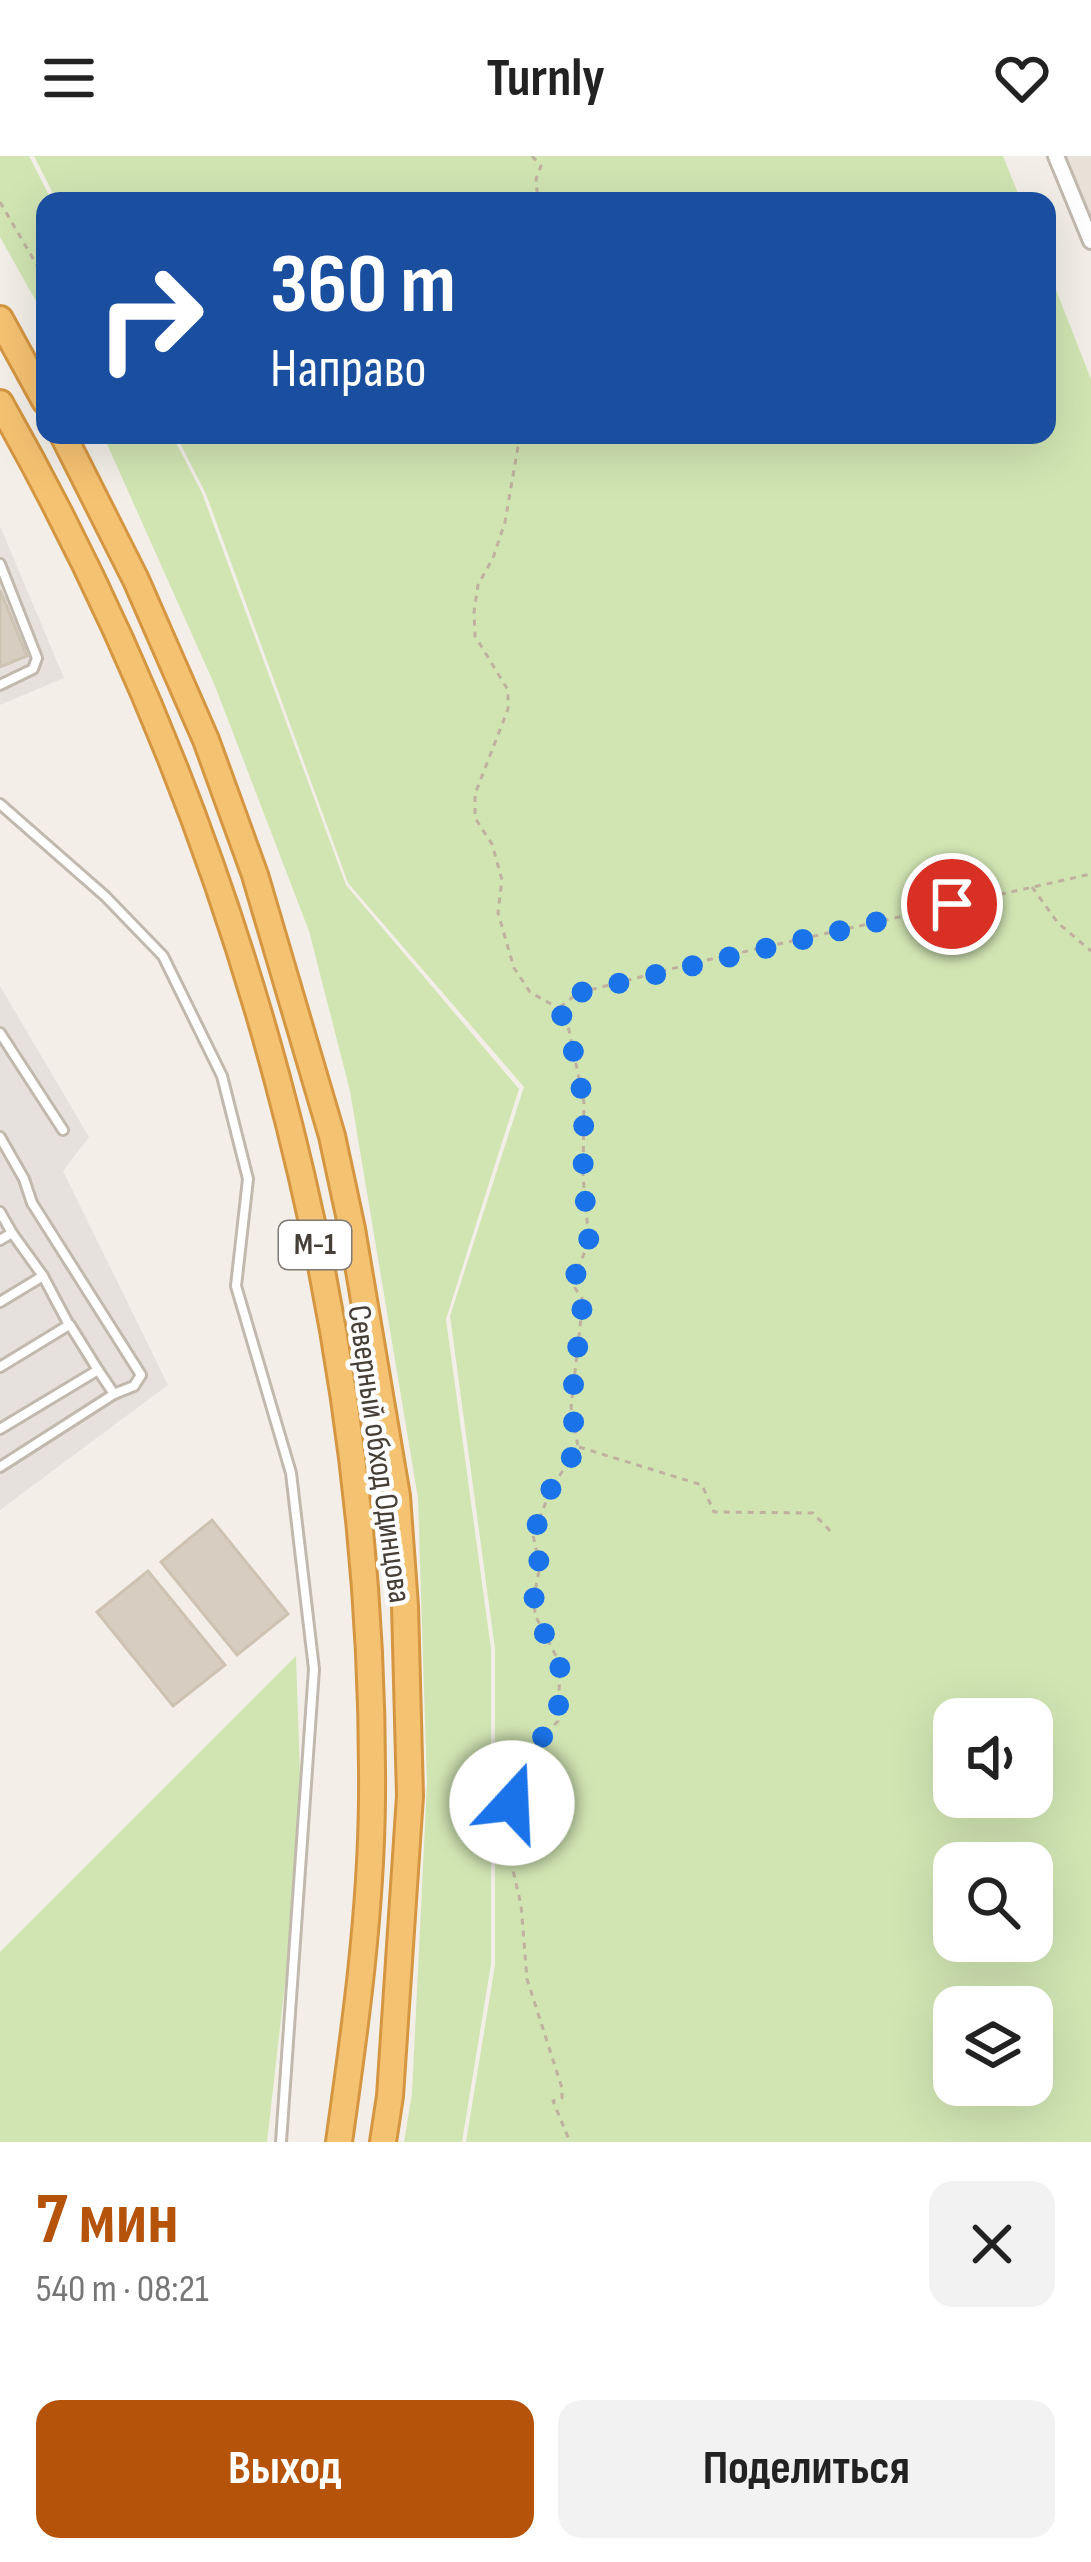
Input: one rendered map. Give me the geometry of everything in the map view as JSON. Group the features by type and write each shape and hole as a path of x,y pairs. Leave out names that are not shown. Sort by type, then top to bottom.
{"highway":[{"path":"0,319 36,385"},
{"name":"Северный обход Одинцова","path":"0,403 101,596 178,772 260,1014 314,1238 338,1374 368,1610 372,1799 368,1901 339,2142"},
{"name":"Северный обход Одинцова","path":"68,444 136,580 206,740 294,1001 352,1229 398,1496 405,1606 410,1796 383,2142"}],"street":[{"path":"1056,156 1091,241"}],"lane":[{"path":"0,564 37,658 33,669 0,685"},
{"path":"0,804 105,896 164,956 222,1076 248,1179 236,1286 291,1473 314,1669 281,2142"},
{"path":"0,1033 63,1130"},
{"path":"0,1137 32,1203 141,1375 134,1386 0,1467"},
{"path":"0,1212 114,1394"},
{"path":"0,1240 12,1233"},
{"path":"0,1302 43,1276"},
{"path":"0,1366 70,1325"},
{"path":"0,1429 98,1370"}],"path":[{"path":"532,156 541,166"},
{"path":"537,192 536,179 547,156"},
{"path":"0,202 36,264"},
{"path":"518,444 505,522 478,585 475,636 508,690 508,709 475,794 476,818 492,844 502,880 498,913 514,968 530,992 558,1008 569,1030 584,1103 583,1176 589,1242 576,1273 575,1288 583,1300 571,1407 578,1447 551,1489 533,1535 540,1566 535,1615 560,1664 558,1721 522,1759 511,1781 513,1870 527,1979 562,2088 562,2098 553,2101 553,2108 570,2142"},
{"path":"558,1008 578,993 670,969 1091,874"},
{"path":"1032,886 1058,922 1091,951"},
{"path":"578,1447 702,1485 714,1512 813,1513 834,1535"}],"shaded area":[{"path":"1054,156 1091,156 1091,253"},
{"path":"0,526 64,678 0,705"},
{"path":"0,986 89,1137 63,1171 168,1385 0,1510"}],"green space":[{"path":"0,156 29,156 47,192 36,192 36,301 0,237"},
{"path":"34,156 1003,156 1017,192 52,192"},
{"path":"1056,290 1091,379 1091,2142 466,2142 495,1965 495,1649 450,1316 524,1087 348,883 206,494 181,444 1056,444"},
{"path":"107,444 177,444 202,493 346,885 519,1089 446,1319 491,1649 491,1964 462,2142 404,2142 412,2093 427,1784 418,1498 350,1091 309,931 215,686"},
{"path":"296,1656 302,1834 267,2142 0,2142 0,1952"}],"building":[{"path":"0,590 27,656 0,667"},
{"path":"212,1520 288,1614 237,1655 161,1562"},
{"path":"148,1571 225,1665 173,1706 97,1612"}],"route":[{"path":"512,1803 511,1781 522,1759 558,1721 560,1664 535,1615 540,1566 533,1535 551,1489 578,1447 571,1407 583,1300 575,1288 576,1273 589,1242 583,1176 584,1103 569,1030 558,1008 578,993 952,904"}]}
